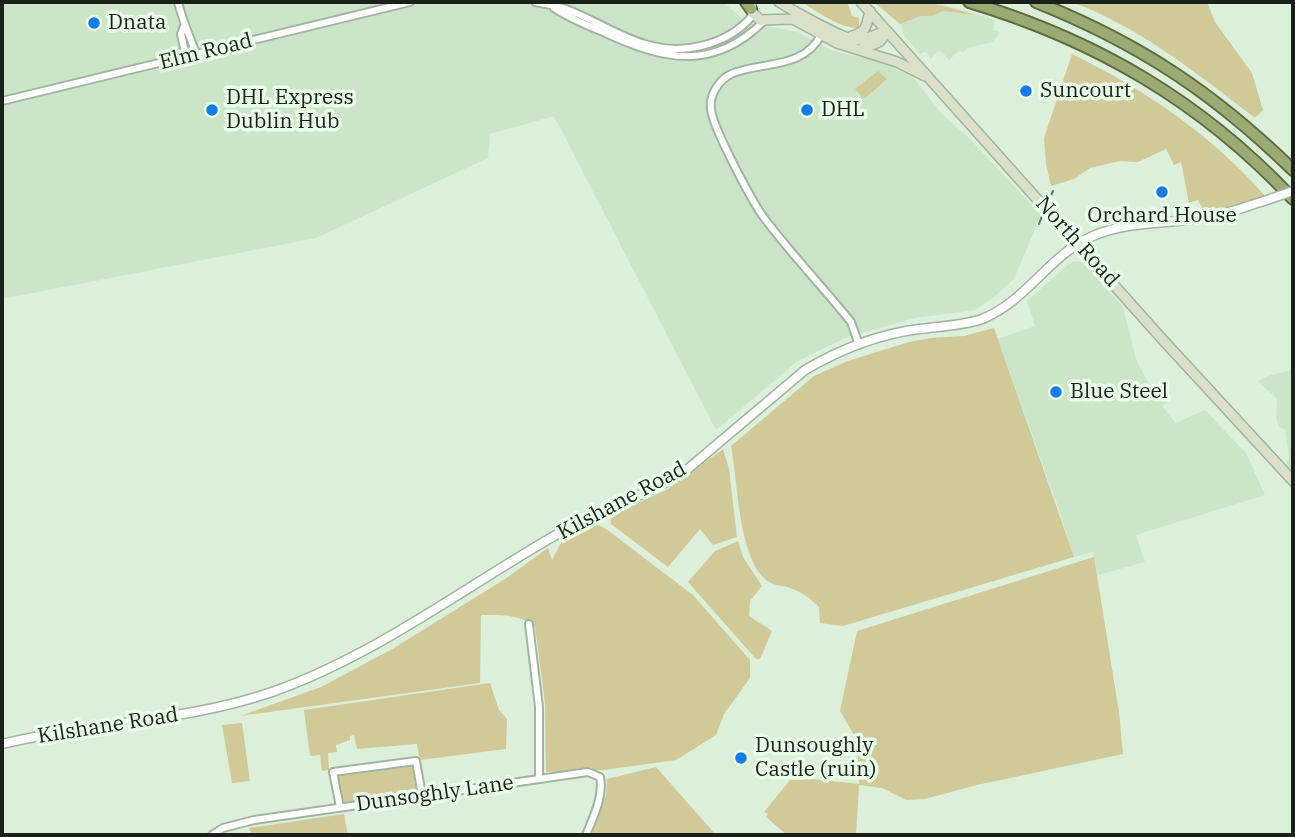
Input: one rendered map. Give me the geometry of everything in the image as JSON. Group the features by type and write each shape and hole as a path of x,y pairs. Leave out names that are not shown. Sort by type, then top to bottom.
{"highway":[{"path":"969,2 1049,29 1148,79 1236,143 1293,199"},
{"path":"1036,2 1072,16 1155,59 1225,107 1293,170"}],"main road":[{"path":"768,19 776,12 778,2 843,36 857,40 888,32"},
{"name":"North Road","path":"861,2 1163,340 1293,481"},
{"path":"750,7 768,19 793,19 847,47 897,62 930,78"},
{"path":"843,36 854,36 863,31 870,11"},
{"path":"858,49 879,42 888,32"}],"street":[{"path":"178,2 184,26 196,54"},
{"name":"Elm Road","path":"2,101 410,2"},
{"path":"535,2 552,7 626,44 666,55 709,54 733,46 768,19"},
{"path":"552,7 563,8 645,44 668,48 689,48 730,36 744,26 750,7"},
{"path":"184,26 181,34 186,57"},
{"path":"821,35 815,44 791,60 731,74 722,80 715,89 711,109 756,206 851,322 859,345"},
{"name":"Kilshane Road","path":"2,744 223,706 270,692 331,667 562,532 682,472 805,370 825,358 900,332 959,326 986,317 1012,301 1089,237 1114,229 1204,218 1293,191"},
{"path":"529,624 538,707 539,778"},
{"path":"340,807 333,772 416,761 422,795"},
{"name":"Dunsoghly Lane","path":"212,835 223,828 254,820 588,772 600,778 600,795 586,835"}],"shaded area":[{"path":"2,2 723,2 746,22 798,32 833,51 882,62 912,76 942,114 968,137 1041,215 1014,279 975,310 915,318 847,337 798,361 716,430 554,116 490,134 488,158 316,238 2,299"},
{"path":"847,2 852,16 859,18 859,28 844,26 830,19 803,3"},
{"path":"874,2 928,2 977,15 943,11 900,24"},
{"path":"1072,2 1207,2 1215,22 1252,73 1263,110 1255,118 1144,38 1097,12"},
{"path":"941,4 995,20 993,30 1000,33 992,42 967,48 964,52 959,51 949,60 940,50 931,58 926,52 920,54 903,34 901,22"},
{"path":"1072,54 1125,82 1176,115 1223,153 1265,196 1205,213 1198,200 1189,203 1181,162 1174,165 1166,149 1138,162 1120,161 1090,168 1074,179 1051,186 1044,138"},
{"path":"878,71 887,79 864,99 855,89"},
{"path":"1082,262 1123,307 1137,362 1150,385 1168,403 1162,406 1176,423 1205,410 1246,453 1265,495 1136,535 1145,562 1098,575 1093,552 1074,557 998,339 1035,326 1027,301 1070,263"},
{"path":"994,328 1074,557 843,626 820,623 819,607 815,603 796,590 771,583 760,574 752,559 741,520 731,446 814,376 848,361 909,342 964,336"},
{"path":"1293,370 1293,474 1286,463 1289,459 1285,430 1279,427 1276,417 1277,399 1258,381"},
{"path":"723,449 729,469 737,537 713,545 700,529 668,567 611,524 610,516 668,489"},
{"path":"594,523 606,529 693,595 750,660 750,678 724,714 716,735 676,760 604,770 546,772 545,704 535,626 522,619 503,615 481,615 480,683 240,716 321,687 394,648 505,579 548,548 552,560 563,539"},
{"path":"738,541 743,557 762,586 750,601 749,616 772,631 760,659 756,659 688,582 715,551"},
{"path":"1094,557 1119,712 1123,754 977,785 925,799 906,800 882,788 859,785 856,835 787,835 766,817 768,814 764,812 790,780 813,779 859,784 857,740 840,711 857,631"},
{"path":"490,683 499,710 507,719 506,749 420,760 417,744 357,749 354,735 350,736 350,740 336,745 337,752 328,753 329,770 322,771 320,755 310,756 304,710"},
{"path":"242,723 250,781 232,783 222,725"},
{"path":"407,764 416,770 420,794 341,805 336,774"},
{"path":"656,767 716,835 590,835 606,795 607,779"},
{"path":"344,814 348,835 252,835 249,828"}],"waterway":[{"path":"1046,206 1053,191"},
{"path":"1039,224 1044,211"}],"place":[{"name":"Dnata","path":"94,23"},
{"name":"Suncourt","path":"1026,91"},
{"name":"DHL Express Dublin Hub","path":"212,110"},
{"name":"DHL","path":"807,110"},
{"name":"Orchard House","path":"1162,192"},
{"name":"Blue Steel","path":"1056,392"},
{"name":"Dunsoughly Castle (ruin)","path":"741,758"}]}
